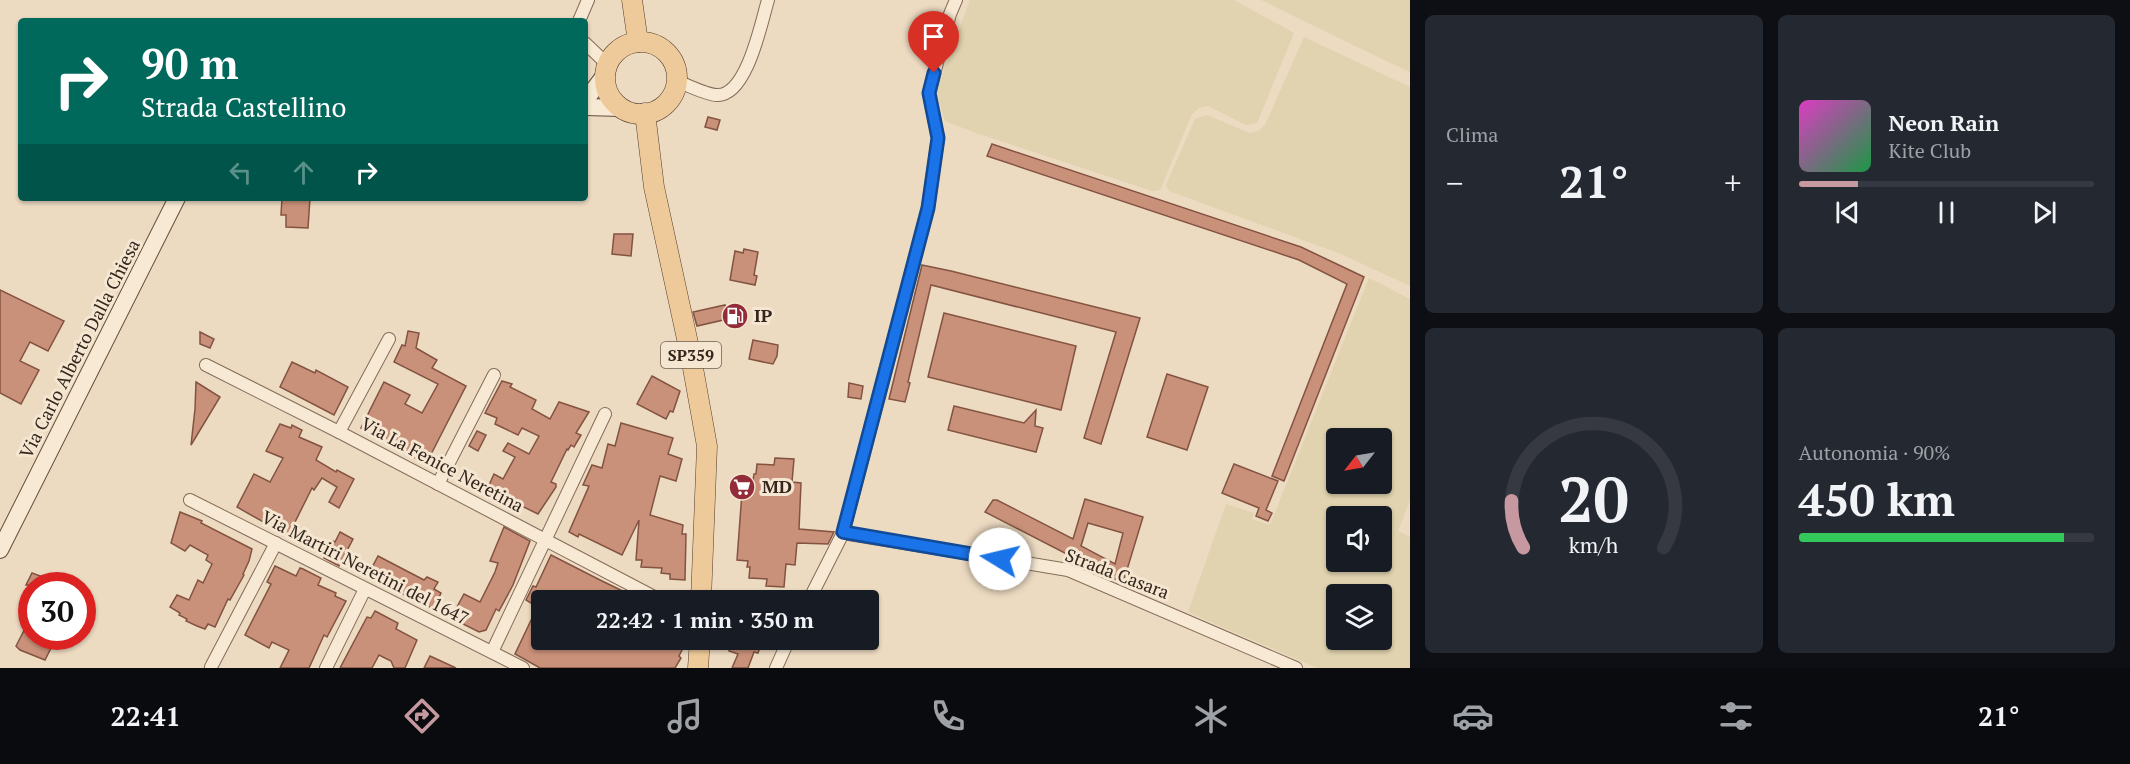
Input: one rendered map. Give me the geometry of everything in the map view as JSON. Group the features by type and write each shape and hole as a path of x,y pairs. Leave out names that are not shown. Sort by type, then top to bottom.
{"main road":[{"path":"632,0 638,42"},
{"path":"638,42 658,46 666,52 676,71 674,93 657,110 645,113 633,113 621,108 609,94 606,70 619,48 638,42"},
{"name":"SP359","path":"645,113 654,187 691,357 707,446 701,590"},
{"path":"698,668 699,650"}],"street":[{"path":"580,18 588,0"},
{"path":"676,81 718,95 733,89 744,76 768,0"},
{"path":"814,590 843,532 928,208 938,138 929,93 950,14 956,0"},
{"path":"588,47 606,70 588,97"},
{"path":"588,107 621,108"},
{"name":"Via Carlo Alberto Dalla Chiesa","path":"0,550 175,201"},
{"path":"339,432 389,339"},
{"name":"Via La Fenice Neretina","path":"206,365 641,590"},
{"path":"438,484 494,375"},
{"path":"492,652 605,414"},
{"name":"Via Martiri Neretini del 1647","path":"190,500 523,668"},
{"name":"Strada Casara","path":"843,532 1068,570 1282,665 1296,668"},
{"path":"211,667 276,543"},
{"path":"326,668 366,589"},
{"path":"776,668 784,650"}],"shaded area":[{"path":"970,0 1234,0 1294,33 1257,123 1246,125 1208,106 1199,108 1192,114 1160,190 1152,191 945,121 936,92"},
{"path":"1261,0 1410,0 1410,72 1380,58"},
{"path":"1304,37 1410,87 1410,286 1341,254 1169,191 1166,185 1195,119 1207,115 1250,133 1258,131 1265,125"},
{"path":"1369,278 1410,299 1410,500 1398,531 1410,537 1410,668 1317,668 1188,612 1226,504 1254,513 1252,519 1270,525"}],"building":[{"path":"708,117 720,120 717,130 705,127"},
{"path":"992,144 1301,247 1364,277 1284,481 1272,476 1347,284 1299,260 987,156"},
{"path":"282,201 310,201 308,228 286,227 286,215 281,215"},
{"path":"614,234 633,234 631,256 612,254"},
{"path":"744,249 758,252 754,275 757,276 755,285 730,280 735,251 743,253"},
{"path":"922,265 1140,318 1101,444 1084,438 1116,332 931,285 905,402 889,399"},
{"path":"0,290 64,321 48,351 30,342 20,361 39,370 21,404 0,393"},
{"path":"725,305 726,308 735,305 739,323 730,325 728,319 697,326 693,312"},
{"path":"944,313 1076,346 1061,410 928,377"},
{"path":"408,331 419,333 416,348 437,360 432,368 466,386 426,464 361,428 384,382 410,395 405,404 422,413 438,384 394,362 402,345 405,346"},
{"path":"200,332 214,339 210,348 200,344"},
{"path":"753,340 778,345 777,356 773,364 749,359"},
{"path":"292,362 315,373 316,370 348,387 334,415 280,387"},
{"path":"1167,374 1208,387 1187,450 1147,437"},
{"path":"652,376 680,391 673,412 670,411 666,419 637,404"},
{"path":"502,381 512,384 510,387 536,400 532,409 550,419 559,402 589,412 576,433 581,435 574,447 571,445 567,449 551,482 556,484 556,487 538,514 497,494 499,489 489,485 494,474 503,479 515,457 503,451 508,443 529,454 539,436 522,428 518,435 495,424 497,418 485,413"},
{"path":"196,382 220,397 191,445 195,409"},
{"path":"849,383 863,386 861,399 848,397"},
{"path":"954,406 1024,423 1036,410 1035,426 1043,428 1036,452 948,430"},
{"path":"621,423 673,438 668,454 682,459 676,481 660,476 650,515 683,525 682,534 686,534 685,580 670,579 670,574 661,573 662,568 641,567 642,560 636,560 639,520 622,555 579,534 578,537 569,532 589,486 583,485 592,465 602,468 608,444 615,446"},
{"path":"280,424 291,428 292,425 302,430 299,437 322,447 316,460 354,479 339,508 329,502 337,487 322,478 314,490 312,488 288,536 237,507 254,474 270,482 283,458 266,451"},
{"path":"477,431 486,435 478,451 469,446"},
{"path":"775,458 794,459 792,482 801,483 799,529 834,532 828,544 797,543 795,565 786,564 784,587 766,586 767,579 749,578 748,561 737,560 743,479 753,480 757,464 774,465"},
{"path":"1234,464 1278,481 1266,510 1272,513 1268,521 1256,516 1259,508 1222,493"},
{"path":"1085,499 1143,517 1123,583 985,512 993,500 997,500 1073,539","holes":["1088,523 1123,533 1115,564 1081,546"]},
{"path":"180,512 202,521 201,523 252,549 244,575 230,600 228,599 215,627 208,624 205,629 197,626 186,621 187,619 170,607 177,595 189,600 198,580 203,583 212,564 206,560 208,555 190,545 185,551 171,543"},
{"path":"504,527 530,541 513,585 499,611 496,609 486,630 479,632 451,618 464,594 480,602 498,563 490,561"},
{"path":"340,532 353,539 339,566 324,558"},
{"path":"551,555 621,590 531,590 533,586 536,587"},
{"path":"378,556 424,580 427,577 438,582 434,589 441,593 434,609 367,577"},
{"path":"275,566 296,576 300,568 303,569 321,578 318,585 336,593 335,596 346,601 327,637 324,635 309,668 280,668 289,650 272,642 269,648 245,635 271,584 267,582"},
{"path":"531,590 531,603 526,600"},
{"path":"375,611 398,623 396,629 417,640 405,668 394,668 391,661 379,655 372,668 340,668 367,617 371,618"},
{"path":"531,620 531,650 682,650 679,656 681,658 675,668 540,668 515,654"},
{"path":"20,650 50,650 45,660"},
{"path":"759,650 758,653 754,652 748,668 732,668 738,654 729,651"},
{"path":"430,656 456,668 424,668"}],"place":[{"name":"IP","path":"735,316"},
{"name":"MD","path":"742,487"}],"route":[{"path":"934,73 929,93 938,138 928,208 843,532 1000,559"}]}
